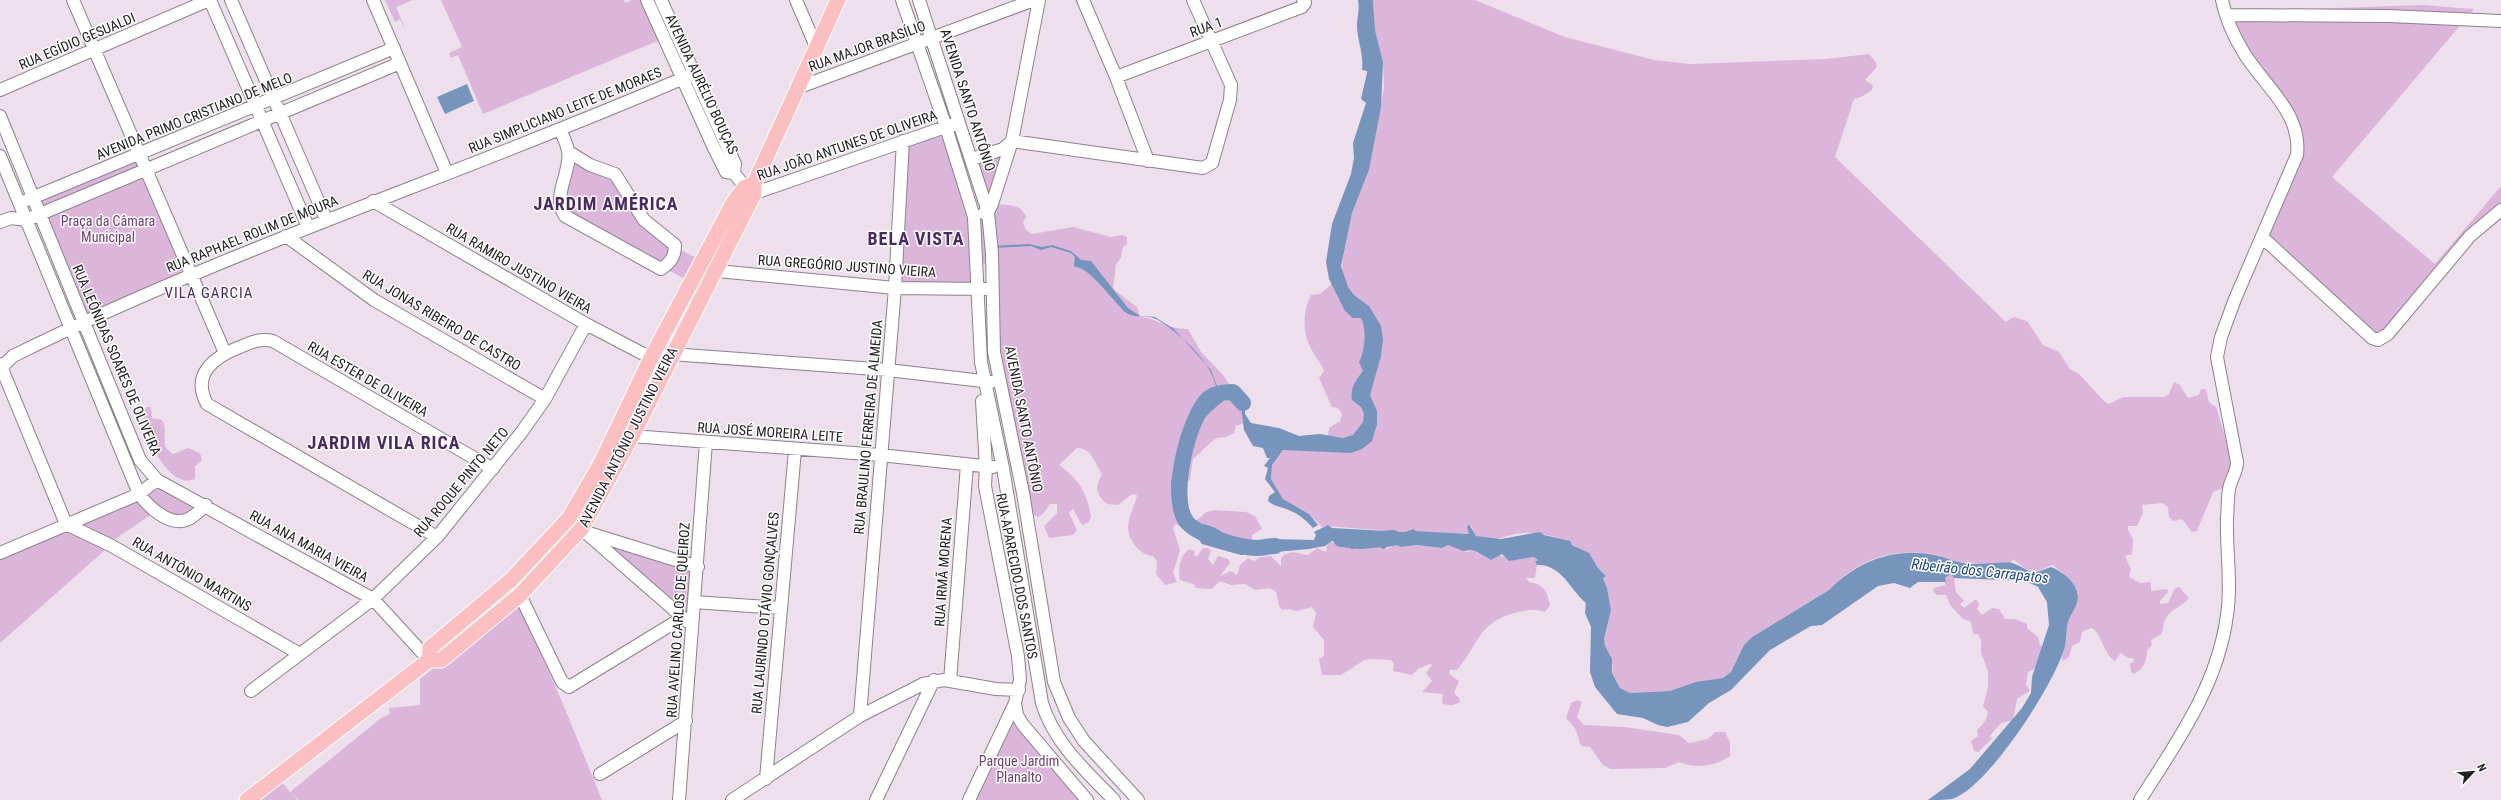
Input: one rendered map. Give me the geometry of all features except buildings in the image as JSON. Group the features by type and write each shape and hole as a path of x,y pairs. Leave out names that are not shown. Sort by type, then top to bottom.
{"main road":[{"name":"AVENIDA ANTÔNIO JUSTINO VIEIRA","path":"247,800 429,660 441,660 445,657 520,595 585,530 671,354 715,271 751,188 800,87 838,0"},
{"name":"AVENIDA ANTÔNIO JUSTINO VIEIRA","path":"429,660 430,648 509,581 569,518 616,432 651,358 700,268 733,203 751,188"}],"street":[{"path":"73,0 190,276 225,353"},
{"path":"209,0 308,227"},
{"name":"RUA EGÍDIO GESUALDI","path":"0,90 209,0"},
{"path":"231,0 326,219"},
{"path":"373,0 447,173"},
{"name":"AVENIDA AURÉLIO BOUÇAS","path":"647,0 726,172 734,173 751,188"},
{"name":"AVENIDA AURÉLIO BOUÇAS","path":"661,0 693,74 736,164 734,173"},
{"path":"796,0 817,49"},
{"name":"AVENIDA SANTO ANTÔNIO","path":"902,0 946,126 974,217 979,349 983,382 1003,468 1039,689 1046,716 1061,743 1114,800"},
{"name":"AVENIDA SANTO ANTÔNIO","path":"919,0 960,122 988,212 994,352 999,383 1018,469 1051,669 1060,700 1084,741 1138,800"},
{"name":"RUA MAJOR BRASÍLIO","path":"800,87 1034,0"},
{"path":"974,217 988,212 1001,179 1012,142 1038,0"},
{"path":"1083,0 1116,77 1148,161"},
{"path":"972,159 1003,150 1012,142 1203,168 1212,163 1232,92 1229,77 1193,0"},
{"path":"2140,800 2195,710 2209,683 2224,635 2229,595 2227,519 2229,488 2236,472 2236,462 2217,357 2233,306 2297,155 2299,141 2292,117 2245,55 2226,15 2222,0"},
{"name":"RUA 1","path":"1116,77 1302,7 1304,2"},
{"path":"2226,15 2389,16 2501,21"},
{"name":"AVENIDA PRIMO CRISTIANO DE MELO","path":"20,203 256,107 394,48"},
{"name":"AVENIDA PRIMO CRISTIANO DE MELO","path":"26,220 400,63"},
{"name":"RUA SIMPLICIANO LEITE DE MORAES","path":"447,173 560,130 693,74"},
{"name":"RUA LEÔNIDAS SOARES DE OLIVEIRA","path":"0,116 140,460 157,480"},
{"name":"RUA JOÃO ANTUNES DE OLIVEIRA","path":"751,188 960,122"},
{"path":"560,130 569,152 561,198 562,212 565,216 661,269 671,261 674,255 675,245 644,220 617,177 590,165 569,152"},
{"name":"RUA BRAULINO FERREIRA DE ALMEIDA","path":"860,716 880,455 895,288 903,141"},
{"path":"0,156 139,494 160,514 178,522 192,517 206,505"},
{"name":"RUA RAPHAEL ROLIM DE MOURA","path":"1,367 12,356 84,320 326,219 447,173"},
{"name":"RUA RAMIRO JUSTINO VIEIRA","path":"373,201 586,324 651,358"},
{"path":"6,220 20,203"},
{"path":"2263,238 2372,338 2378,340 2388,334 2470,236 2501,210"},
{"path":"6,220 26,220"},
{"name":"RUA JONAS RIBEIRO DE CASTRO","path":"286,236 374,300 545,399"},
{"name":"RUA GREGÓRIO JUSTINO VIEIRA","path":"700,268 715,271 895,288 992,289"},
{"name":"RUA ROQUE PINTO NETO","path":"251,691 373,599 438,537 493,469 545,399 586,324"},
{"name":"RUA ESTER DE OLIVEIRA","path":"438,537 207,404 202,395 205,371 210,363 225,353 260,340 273,342 493,469"},
{"path":"651,358 671,354 888,370 999,383"},
{"path":"1,367 66,524"},
{"name":"RUA APARECIDO DOS SANTOS","path":"969,800 1015,704 1020,690 1018,656 987,502 983,382"},
{"name":"RUA JOSÉ MOREIRA LEITE","path":"616,432 632,436 795,450 880,455 967,466 1018,469"},
{"name":"RUA AVELINO CARLOS DE QUEIROZ","path":"679,800 686,721 687,621 694,602 698,567 706,442"},
{"name":"RUA LAURINDO OTÁVIO GONÇALVES","path":"766,779 795,450"},
{"name":"RUA IRMÃ MORENA","path":"950,681 967,466"},
{"path":"0,553 139,494 157,480"},
{"name":"RUA ANA MARIA VIEIRA","path":"157,480 206,505 373,599 429,660"},
{"path":"509,581 520,595 562,682 569,687 573,687 687,621 585,530 569,518"},
{"name":"RUA ANTÔNIO MARTINS","path":"66,524 112,546 300,654"},
{"path":"585,530 698,567"},
{"path":"694,602 780,608"},
{"path":"876,800 934,680"},
{"path":"732,800 860,716 911,689 934,680 950,681 996,689 1020,690"},
{"path":"1015,704 1017,715 1023,725 1087,800"},
{"path":"600,774 686,721"}],"green space":[{"path":"385,0 413,0 396,7 407,33 400,19 395,22"},
{"path":"441,0 624,0 625,3 632,0 645,0 662,39 483,114 458,55 451,58 449,53 462,47"},
{"path":"1373,0 1475,0 1565,37 1654,60 1690,64 1826,59 1869,54 1876,62 1877,67 1865,80 1873,85 1872,90 1861,97 1854,99 1835,157 2006,322 2014,317 2027,321 2043,345 2059,352 2070,369 2079,374 2104,401 2109,404 2123,397 2164,397 2169,394 2174,382 2180,385 2188,398 2199,395 2201,389 2206,389 2209,402 2216,407 2238,482 2213,492 2197,531 2192,532 2182,519 2173,521 2169,517 2168,507 2162,503 2142,505 2143,513 2137,526 2128,526 2128,530 2133,539 2132,554 2125,556 2131,569 2129,577 2140,583 2151,582 2151,591 2167,589 2168,592 2160,601 2160,604 2168,603 2175,588 2179,587 2189,598 2168,615 2164,622 2162,633 2151,640 2152,645 2147,651 2142,667 2134,674 2131,672 2130,663 2134,662 2133,658 2128,658 2121,653 2115,661 2111,658 2097,634 2091,628 2082,632 2080,642 2072,646 2069,657 2063,661 2062,655 2066,643 2068,622 2077,604 2078,598 2075,586 2052,565 2035,572 2026,569 2013,559 2011,563 1977,564 1961,562 1932,554 1902,553 1876,558 1864,563 1840,579 1829,590 1752,637 1744,645 1731,672 1723,678 1670,691 1630,693 1620,688 1612,673 1613,666 1605,646 1604,639 1611,610 1607,588 1603,577 1606,576 1587,555 1574,545 1554,536 1531,533 1517,534 1495,539 1483,538 1476,536 1470,524 1467,527 1470,534 1416,531 1413,529 1405,532 1325,526 1323,528 1309,514 1283,499 1271,479 1272,465 1283,450 1309,435 1328,436 1329,428 1340,421 1342,414 1338,408 1332,407 1319,378 1324,371 1309,345 1304,323 1306,309 1311,295 1320,294 1342,275 1343,247 1352,213 1369,170 1384,87 1383,62 1375,30"},
{"path":"2422,5 2474,9 2332,177 2435,264 2501,186 2501,207 2378,338 2260,233 2292,155 2295,135 2227,21 2277,10"},
{"path":"946,127 973,210 986,206 972,159 1003,149 993,204 1017,207 1024,212 1026,217 1023,222 1026,230 1032,234 1073,227 1111,237 1122,235 1127,237 1127,244 1123,247 1121,257 1116,265 1113,289 1137,307 1140,317 1180,329 1188,329 1201,352 1224,376 1241,407 1244,423 1236,426 1234,433 1226,437 1216,438 1193,459 1190,480 1179,488 1182,513 1187,522 1194,523 1206,512 1215,510 1246,512 1255,516 1262,529 1252,535 1252,547 1241,555 1202,544 1195,534 1176,524 1173,528 1180,550 1173,573 1177,582 1165,585 1156,574 1157,561 1153,556 1144,553 1136,547 1129,533 1129,520 1137,495 1132,494 1118,505 1107,504 1100,497 1097,490 1102,474 1092,456 1082,448 1077,448 1059,465 1072,475 1085,494 1091,517 1088,523 1082,525 1073,509 1069,513 1077,530 1073,535 1049,538 1044,526 1057,513 1057,504 1050,504 1043,514 1038,517 1032,514 999,383 992,263 977,265 977,289 895,288 903,141"},
{"name":"Praça da Câmara Municipal","path":"139,156 188,275 85,319 35,198"},
{"path":"570,157 613,175 633,207 674,247 701,260 689,281 572,220 562,201"},
{"path":"146,407 151,407 152,418 162,420 165,429 165,443 169,451 173,454 188,448 200,453 202,460 195,466 195,479 185,480 175,476 165,467 150,441 144,416"},
{"path":"158,482 202,506 176,519 142,494"},
{"path":"139,495 155,512 108,544 104,551 0,643 0,556"},
{"path":"593,534 693,571 688,622"},
{"path":"1366,537 1387,549 1394,544 1401,547 1417,545 1442,548 1448,545 1467,552 1472,550 1491,560 1498,555 1514,560 1534,557 1538,559 1535,563 1537,565 1535,578 1526,578 1529,582 1538,584 1544,589 1548,596 1550,605 1545,612 1528,610 1505,616 1494,621 1481,635 1457,670 1450,670 1449,674 1459,681 1454,693 1459,698 1460,702 1449,705 1442,703 1443,694 1422,692 1432,681 1426,673 1432,665 1430,664 1418,669 1412,675 1393,671 1394,664 1391,660 1369,659 1363,661 1341,675 1322,675 1319,659 1324,656 1324,640 1313,627 1316,613 1312,607 1297,611 1289,609 1282,610 1279,606 1276,592 1270,588 1255,590 1245,584 1231,585 1220,581 1212,589 1196,588 1194,584 1180,580 1180,562 1189,549 1195,551 1194,555 1197,556 1203,548 1208,548 1211,551 1208,559 1213,565 1218,556 1228,559 1230,563 1220,576 1231,571 1237,575 1240,565 1248,558 1254,561 1260,557 1271,556 1281,566 1281,558 1288,553 1294,552 1308,555 1317,548 1326,552 1328,542 1359,544"},
{"path":"1951,574 1954,578 1956,592 1964,601 1960,604 1964,608 1976,599 1979,604 1977,609 1982,615 1992,608 1999,609 2005,619 2015,619 2027,624 2027,628 2038,637 2040,645 2046,648 2046,663 2028,672 2026,684 2030,691 2017,699 2013,720 2001,723 1989,737 1993,738 1978,752 1974,751 1971,741 1978,736 1977,730 1984,722 1988,712 1983,706 1988,687 1988,671 1981,653 1981,640 1978,634 1973,634 1971,622 1962,618 1950,605 1946,595 1937,595 1933,591 1934,588 1945,585 1945,578"},
{"path":"517,600 563,704 602,800 298,800 291,792 297,800 252,800 280,780 290,792 381,718 390,714 389,708 420,705 420,679"},
{"path":"1577,700 1582,702 1577,717 1584,725 1625,727 1679,735 1689,743 1708,739 1715,732 1725,732 1730,742 1730,756 1718,763 1705,766 1692,766 1679,762 1665,768 1610,769 1602,764 1590,747 1581,746 1575,728 1566,718 1571,703"},
{"name":"Parque Jardim Planalto","path":"1014,711 1084,800 971,800"}],"water":[{"path":"1358,0 1373,0 1375,30 1383,62 1381,107 1369,170 1352,213 1341,266 1348,287 1354,295 1369,306 1381,326 1383,339 1381,356 1370,395 1377,411 1377,424 1372,441 1362,449 1351,453 1283,450 1272,465 1271,479 1283,499 1309,514 1318,525 1313,528 1290,510 1274,505 1268,501 1269,496 1275,492 1265,479 1268,468 1264,466 1270,458 1267,458 1263,448 1253,446 1244,430 1241,407 1237,403 1226,399 1212,410 1200,423 1184,453 1178,487 1180,504 1186,522 1214,527 1237,544 1248,548 1262,546 1265,539 1314,540 1316,535 1314,532 1328,525 1332,528 1405,532 1413,529 1416,531 1469,534 1467,527 1469,524 1476,536 1501,539 1540,532 1544,535 1570,541 1572,545 1589,553 1598,568 1606,576 1603,578 1607,588 1611,610 1604,639 1605,646 1612,659 1612,673 1620,688 1630,693 1670,691 1696,682 1723,678 1731,672 1744,645 1752,637 1829,590 1852,571 1864,564 1891,555 1905,553 1934,555 1969,564 2012,563 2034,573 2051,567 2060,572 2072,582 2078,597 2077,603 2068,622 2065,646 2049,684 2019,732 1984,776 1967,791 1952,799 1928,800 1970,769 2022,708 2031,693 2032,677 2049,625 2047,602 2038,587 2026,581 1954,578 1951,574 1945,578 1946,582 1918,582 1910,588 1894,583 1878,586 1822,625 1811,626 1770,650 1731,690 1709,703 1688,722 1667,727 1658,725 1643,718 1617,714 1595,687 1590,672 1591,627 1585,613 1586,603 1559,573 1546,566 1537,565 1535,562 1538,560 1534,557 1509,561 1502,554 1491,560 1472,550 1463,551 1448,545 1442,548 1417,545 1401,547 1394,544 1383,549 1377,545 1372,545 1369,537 1366,537 1355,549 1351,549 1348,543 1332,541 1325,546 1309,549 1241,555 1202,544 1195,534 1182,526 1178,519 1172,503 1171,483 1175,460 1184,440 1192,411 1210,397 1219,394 1213,376 1206,365 1211,370 1220,393 1238,391 1245,395 1245,414 1251,423 1279,428 1299,436 1320,434 1343,438 1353,435 1363,422 1364,414 1361,407 1352,400 1352,391 1354,384 1363,371 1359,362 1363,352 1365,334 1363,323 1361,318 1353,318 1345,311 1329,279 1326,262 1332,224 1351,174 1354,158 1353,143 1366,103 1361,99 1367,71 1362,70 1362,58 1357,31 1359,7"},
{"path":"467,84 474,101 445,114 437,97"},
{"path":"1029,244 1042,247 1052,245 1071,251 1081,260 1091,261 1128,308 1140,316 1155,317 1174,329 1183,339 1156,319 1128,314 1124,311 1104,288 1087,272 1074,266 1075,257 1071,253 1051,247 1041,250 1031,246 992,248 992,246"},
{"path":"1183,339 1193,349 1206,365"}],"waterway":[{"name":"Ribeirão dos Carrapatos","path":"1243,403 1233,392 1224,393 1211,396 1201,408 1194,422 1183,458 1179,494 1181,510 1186,521 1191,526 1219,540 1241,546 1259,548 1275,546"},
{"name":"Ribeirão dos Carrapatos","path":"1341,539 1361,541 1393,538"}],"district":[{"name":"JARDIM AMÉRICA","path":"606,204"},
{"name":"BELA VISTA","path":"916,239"},
{"name":"VILA GARCIA","path":"209,293"},
{"name":"JARDIM VILA RICA","path":"384,443"}]}
